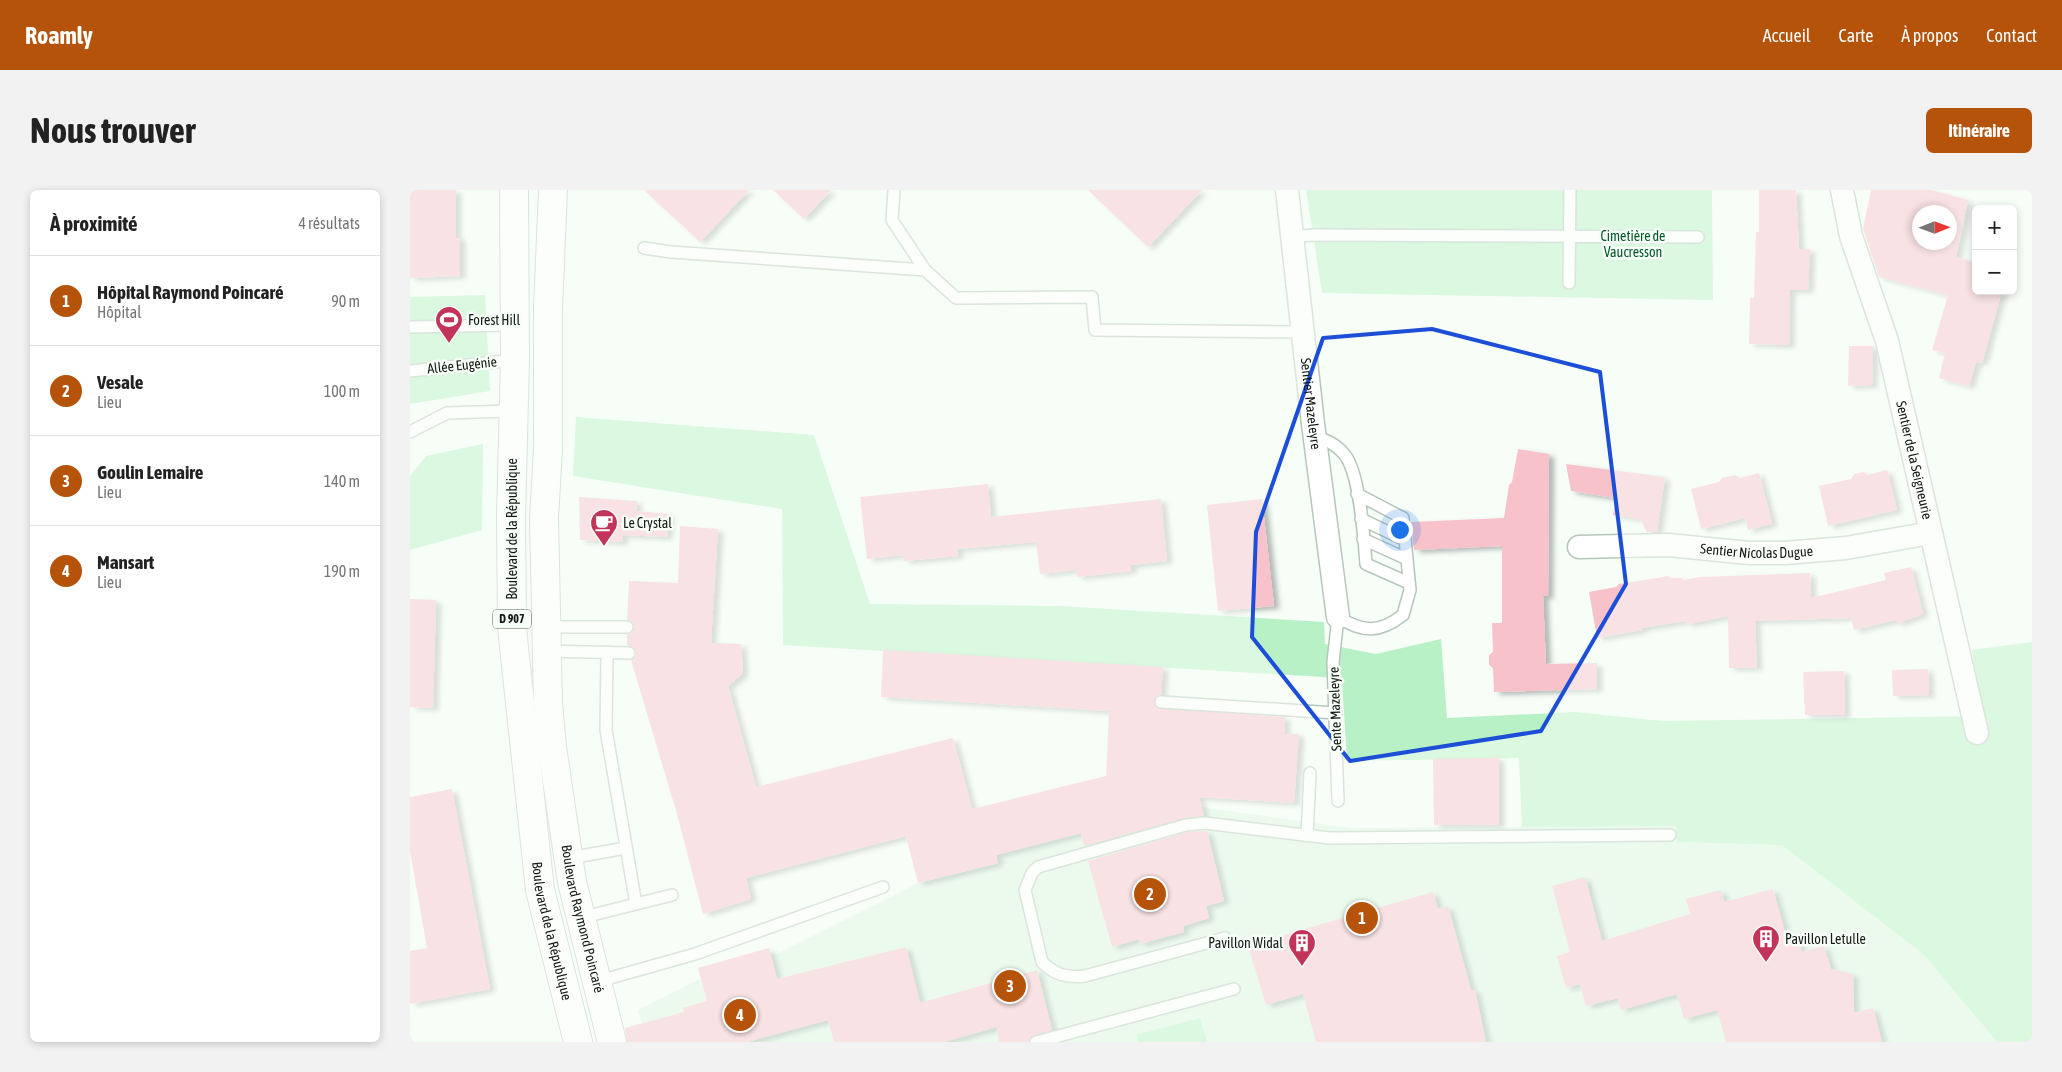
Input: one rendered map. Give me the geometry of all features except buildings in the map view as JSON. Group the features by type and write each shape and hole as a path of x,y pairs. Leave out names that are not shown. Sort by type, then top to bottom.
{"main road":[{"name":"Boulevard de la République","path":"514,190 515,360 511,517 512,628 540,890 578,1042"},
{"name":"D 907","path":"546,639 544,519 548,448 548,308 553,190"},
{"name":"Boulevard Raymond Poincaré","path":"546,639 548,712 568,858 580,918 612,1042"}],"street":[{"name":"Sentier Mazeleyre","path":"1287,190 1314,436 1338,617"},
{"name":"Sentier de la Seigneurie","path":"1842,190 1851,236 1888,341 1977,732"},
{"name":"Sentier Nicolas Dugue","path":"1579,547 1668,544 1749,553 1785,553 1846,548 1931,533"}],"lane":[{"path":"894,190 892,220 925,270 956,298 1092,297 1095,330 1302,332"},
{"path":"1569,283 1570,190"},
{"path":"1292,237 1313,235 1698,238"},
{"path":"644,248 681,253 925,270"},
{"path":"410,327 515,326"},
{"name":"Allée Eugénie","path":"410,370 515,360"},
{"path":"410,432 447,413 514,411"},
{"path":"1314,436 1330,442 1346,456 1356,484 1366,564 1409,583"},
{"path":"1338,617 1363,629 1383,628 1404,615 1410,590 1403,518 1357,494"},
{"path":"1360,520 1405,540"},
{"path":"1363,539 1407,559"},
{"name":"Sente Mazeleyre","path":"1338,617 1333,662 1338,801"},
{"path":"546,639 627,628"},
{"path":"546,639 607,652 629,653"},
{"path":"607,652 606,730 636,904"},
{"path":"1161,702 1336,713"},
{"path":"1307,836 1310,773"},
{"path":"1225,938 1085,976 1072,978 1060,975 1042,962 1027,898 1027,882 1038,867 1186,825 1222,825 1307,836 1339,838 1670,835"},
{"path":"568,858 626,848"},
{"path":"596,982 695,954 883,887"},
{"path":"580,918 672,895"},
{"path":"1036,1042 1234,989"}],"highlighted area":[{"path":"1432,329 1600,372 1626,584 1541,731 1350,761 1252,637 1256,532 1323,338"}],"shaded area":[{"path":"1200,807 1351,828 1677,826 1677,842 1782,845 1924,955 1997,1042 647,1042 638,1010 706,976 778,953 918,883 998,864 996,855 1153,814"}],"green space":[{"name":"Cimetière de Vaucresson","path":"1306,190 1712,190 1713,300 1322,293"},
{"name":"Forest Hill","path":"485,295 490,391 410,404 410,297"},
{"path":"576,417 814,435 870,604 1059,606 1324,622 1325,644 1376,654 1441,639 1447,718 1575,712 1662,721 1983,716 1972,650 2032,642 2032,1042 1997,1042 1924,955 1782,845 1677,842 1676,826 1522,827 1519,758 1347,761 1342,680 1324,677 783,645 782,509 573,476"},
{"path":"483,444 482,530 410,550 410,476 426,456"},
{"path":"1200,1018 1207,1042 1138,1042 1136,1035"}],"place":[{"name":"Forest Hill","path":"449,344"},
{"name":"Le Crystal","path":"604,547"},
{"name":"Vesale","path":"1150,894"},
{"name":"Hôpital Raymond Poincaré","path":"1362,918"},
{"name":"Pavillon Letulle","path":"1766,963"},
{"name":"Pavillon Widal","path":"1302,967"},
{"name":"Goulin Lemaire","path":"1010,986"},
{"name":"Mansart","path":"740,1015"}]}
